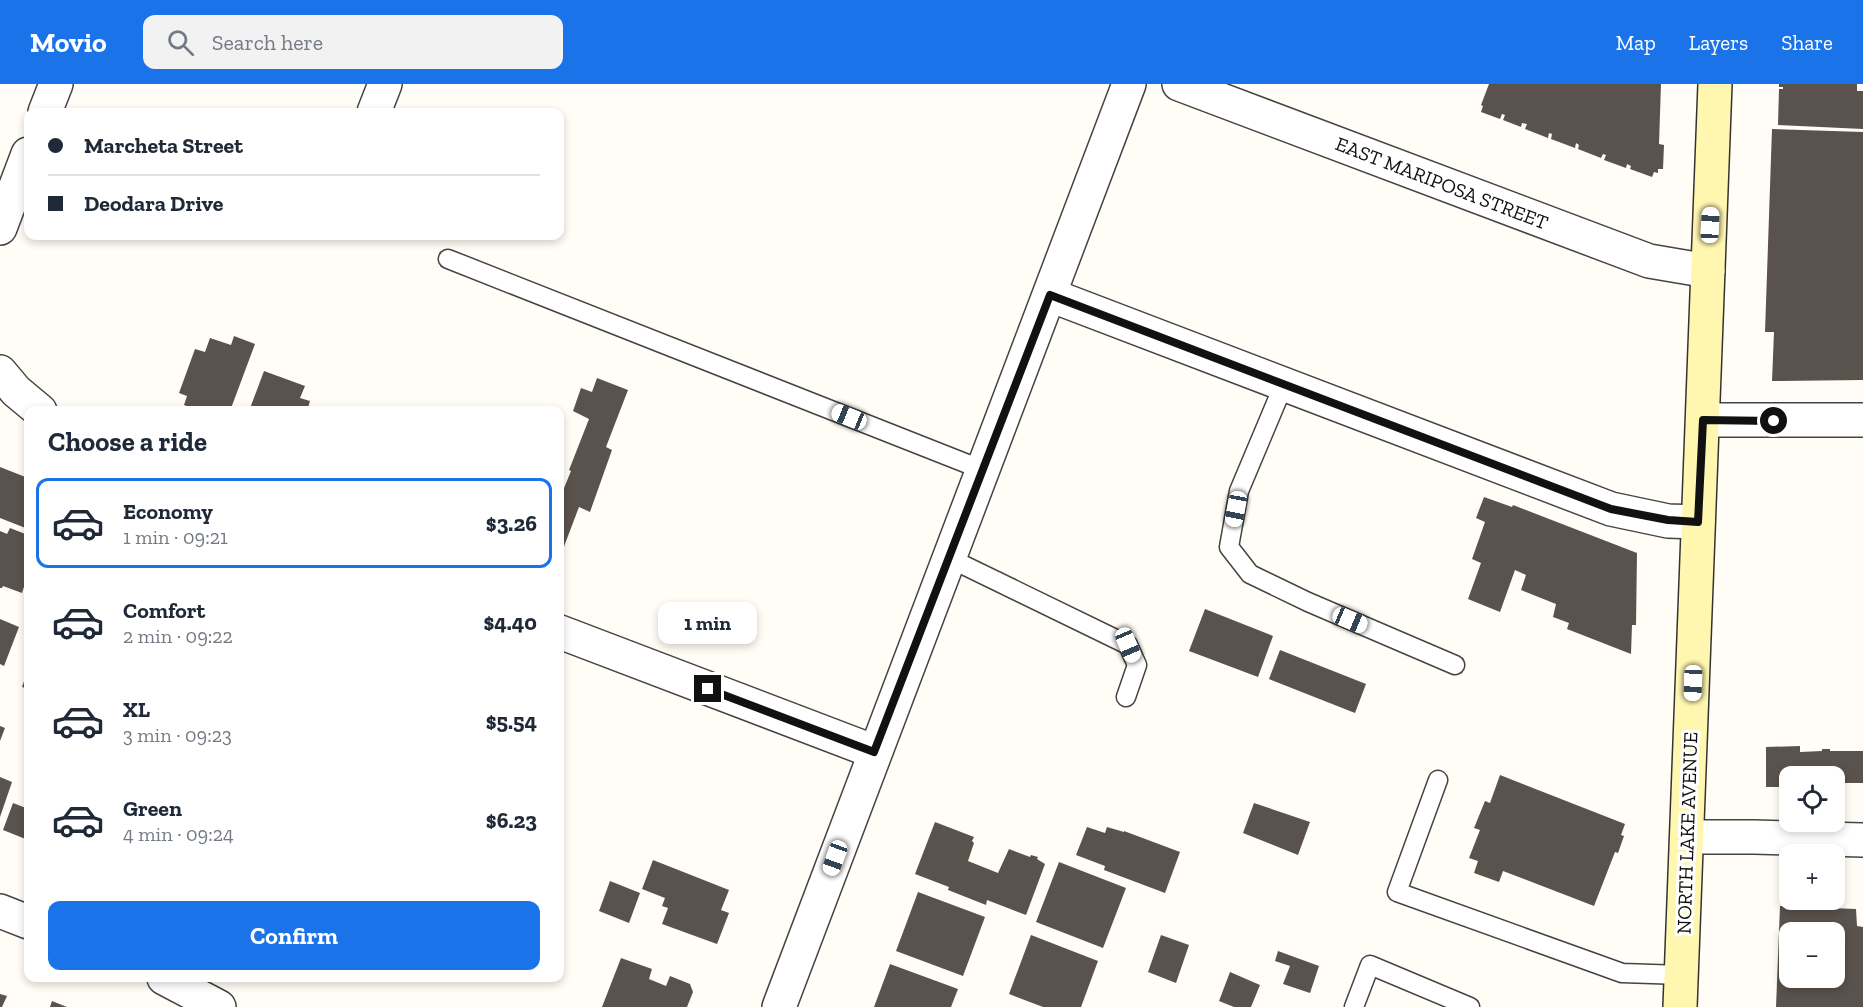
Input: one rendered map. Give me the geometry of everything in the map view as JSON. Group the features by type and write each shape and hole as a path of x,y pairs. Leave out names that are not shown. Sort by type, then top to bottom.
{"main road":[{"name":"NORTH LAKE AVENUE","path":"1681,991 1715,84"}],"street":[{"path":"47,108 56,84"},
{"path":"376,108 385,84"},
{"path":"779,1007 1129,84"},
{"name":"EAST MARIPOSA STREET","path":"1179,84 1643,259 1708,271"},
{"path":"0,228 24,165"},
{"path":"1050,295 1611,509 1668,520 1698,522"},
{"path":"0,372 16,391 34,406"},
{"path":"1703,420 1863,420"},
{"path":"564,634 874,752"},
{"path":"1687,837 1863,840"},
{"path":"0,911 24,920"},
{"path":"172,982 219,1007"}],"lane":[{"path":"448,259 983,470"},
{"path":"1284,384 1239,491 1229,547 1250,574 1455,665"},
{"path":"949,558 1128,645 1137,665 1126,697"},
{"path":"1438,780 1397,892 1622,973 1681,991"},
{"path":"1354,1007 1370,965 1470,1007"}],"building":[{"path":"1489,84 1661,84 1659,144 1664,145 1663,169 1658,169 1658,173 1654,172 1652,177 1630,169 1631,166 1627,164 1626,168 1604,160 1606,155 1603,154 1601,158 1578,149 1579,145 1576,143 1575,148 1551,139 1552,134 1549,133 1548,138 1525,129 1527,124 1522,123 1521,127 1503,120 1505,115 1502,114 1500,119 1481,112 1483,106 1481,105"},
{"path":"1779,84 1857,84 1857,91 1863,91 1863,129 1778,125 1779,89 1783,89 1779,87"},
{"path":"1772,129 1863,132 1863,380 1772,381 1774,332 1765,332"},
{"path":"234,336 255,344 232,406 184,405 187,396 179,393 195,349 205,352 210,338 231,345"},
{"path":"264,371 305,386 300,398 310,401 308,406 251,406"},
{"path":"597,378 628,390 606,447 612,450 590,512 579,507 564,546 564,488 589,419 573,411 581,388 592,392"},
{"path":"0,467 24,476 24,527 0,518"},
{"path":"1484,497 1512,507 1513,505 1637,553 1636,625 1632,625 1631,654 1567,629 1569,623 1553,617 1556,604 1521,590 1526,575 1515,570 1500,612 1468,599 1481,563 1472,559 1485,522 1476,518"},
{"path":"10,528 24,533 22,593 3,586 0,588 0,531 7,534"},
{"path":"1205,609 1273,636 1258,677 1189,651"},
{"path":"0,619 19,627 4,666 0,664"},
{"path":"1280,650 1366,684 1355,713 1269,679"},
{"path":"0,726 5,728 0,741"},
{"path":"1800,746 1800,752 1822,751 1822,749 1863,751 1863,783 1845,783 1845,766 1779,766 1779,787 1766,787 1766,747"},
{"path":"1500,775 1625,824 1621,835 1624,836 1618,853 1615,852 1594,906 1503,871 1499,882 1474,873 1478,861 1469,858 1480,830 1474,828 1485,801 1490,803"},
{"path":"0,777 12,782 0,817"},
{"path":"13,803 24,807 24,838 3,830"},
{"path":"1254,803 1310,822 1298,855 1243,833"},
{"path":"935,822 974,837 968,861 998,873 1009,849 1030,857 1031,855 1038,857 1037,859 1045,864 1026,915 987,900 986,905 915,874"},
{"path":"1087,827 1105,833 1107,827 1124,831 1180,852 1165,893 1104,870 1105,866 1076,855"},
{"path":"653,860 729,890 721,910 729,913 717,944 662,924 668,908 662,906 665,898 642,889"},
{"path":"1059,862 1126,888 1103,948 1036,922"},
{"path":"610,881 640,893 629,923 599,911"},
{"path":"918,892 985,917 963,976 896,951"},
{"path":"1856,909 1857,926 1863,927 1863,1007 1776,1007 1779,931 1779,988 1845,988 1845,922 1779,922 1780,910"},
{"path":"1031,935 1098,961 1081,1007 1043,1007 1009,994"},
{"path":"1161,935 1189,945 1176,983 1148,972"},
{"path":"1278,951 1319,966 1310,993 1283,984 1290,966 1275,961"},
{"path":"621,958 652,969 649,979 666,986 670,976 690,984 693,992 687,1007 602,1007"},
{"path":"890,964 958,989 951,1007 874,1007"},
{"path":"1230,972 1260,985 1251,1007 1234,1007 1219,1001"},
{"path":"0,994 7,996 2,1007 0,1007"},
{"path":"52,1001 67,1007 50,1007"}],"route":[{"path":"708,689 874,752 1050,295 1611,509 1668,520 1698,522 1703,420 1774,421"}]}
